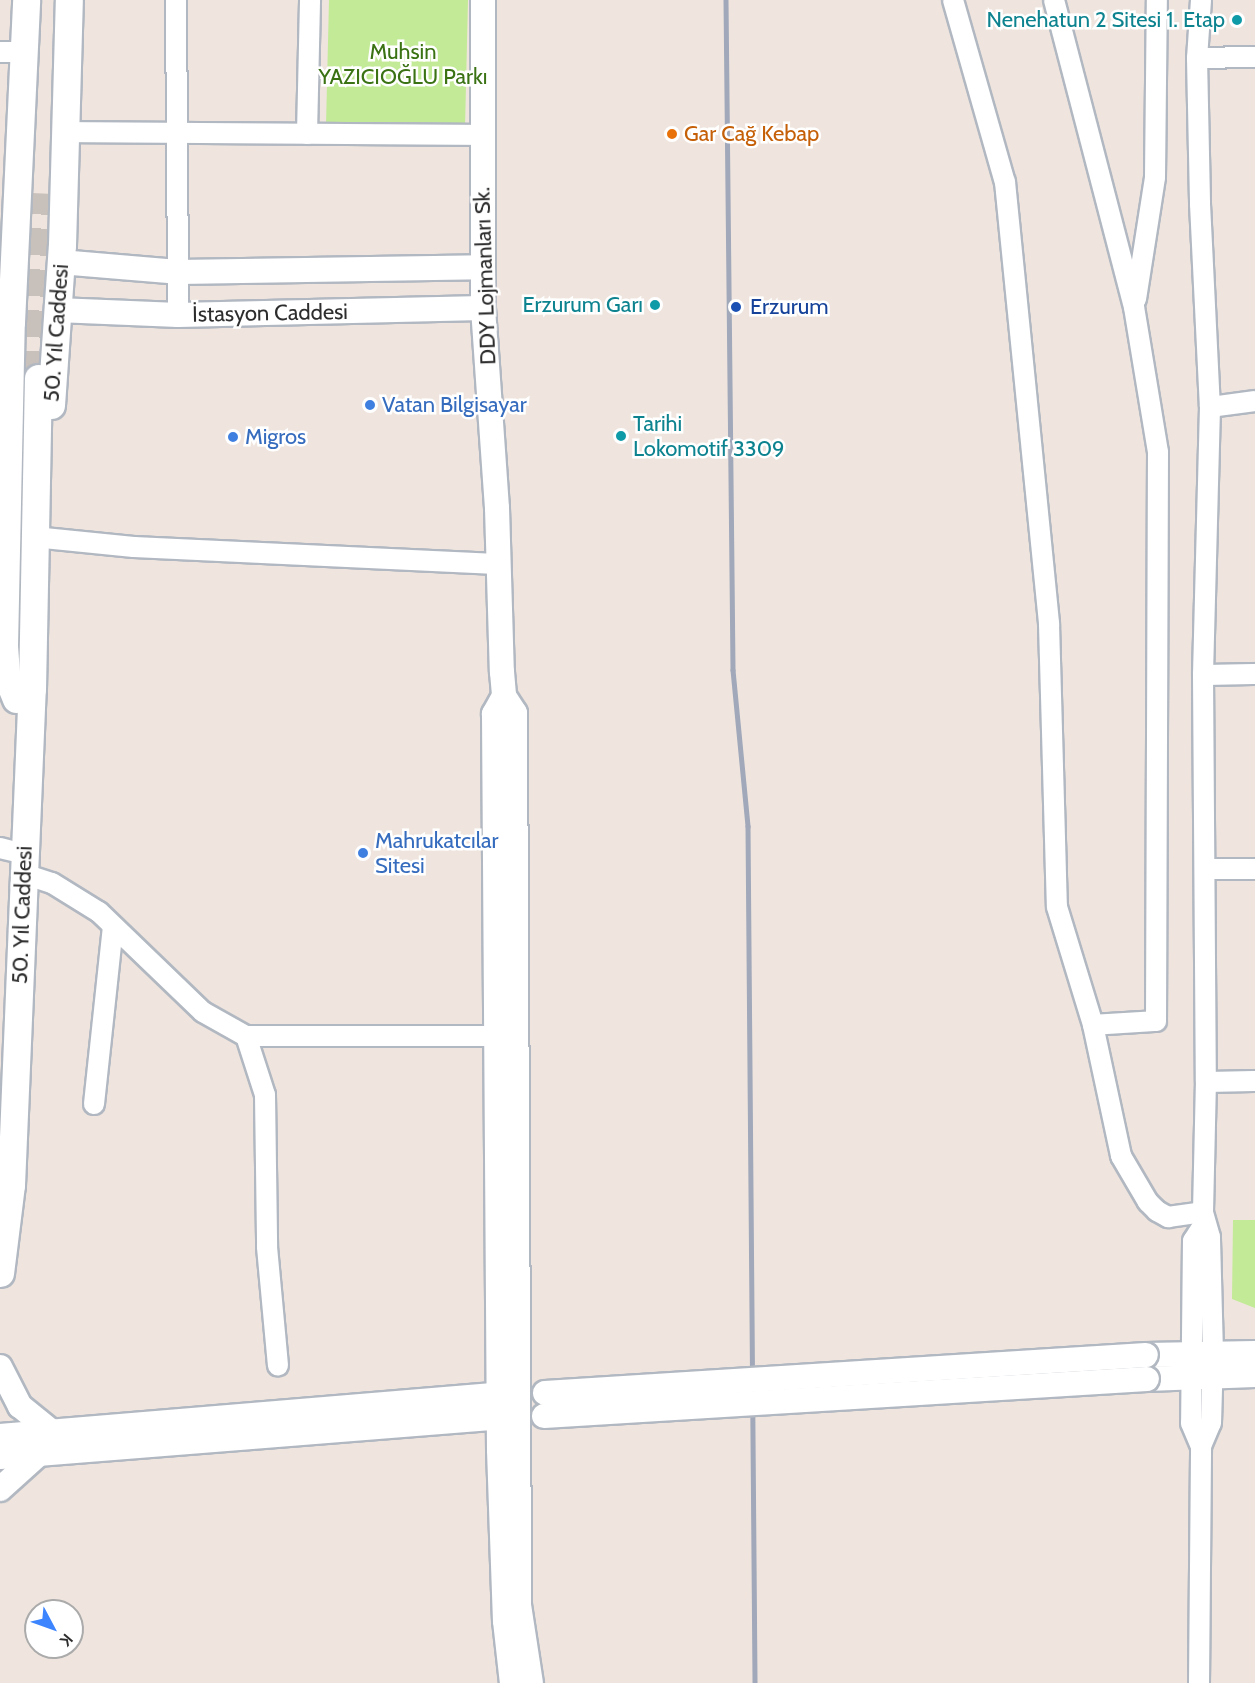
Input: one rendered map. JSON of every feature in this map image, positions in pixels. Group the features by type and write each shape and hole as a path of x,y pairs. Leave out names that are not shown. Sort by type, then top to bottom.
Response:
{"main road":[{"name":"50. Yıl Caddesi","path":"26,0 11,53 32,194"},
{"name":"50. Yıl Caddesi","path":"32,194 42,0"},
{"name":"50. Yıl Caddesi","path":"16,699 3,664 7,261 32,194 53,0"},
{"name":"50. Yıl Caddesi","path":"32,665 40,633 60,262 69,0"},
{"path":"0,219 32,194"},
{"path":"7,261 60,262"},
{"path":"6,306 57,310"},
{"name":"50. Yıl Caddesi","path":"0,1167 16,699 31,378 32,665 12,858 11,1185 0,1273"}],"street":[{"path":"176,0 178,315"},
{"path":"307,134 310,0"},
{"name":"DDY Lojmanları Sk.","path":"483,0 483,308 497,508 497,564 504,696"},
{"path":"953,0 1005,182 1049,624 1057,907 1093,1025 1121,1156 1148,1202 1168,1217 1203,1218"},
{"path":"1054,0 1134,307 1158,452 1156,1022 1093,1025"},
{"path":"1134,307 1155,177 1156,0"},
{"path":"1199,1683 1201,1446 1191,1423 1203,1365 1210,1237 1203,1218 1206,1082 1203,675 1210,407 1197,58 1201,0"},
{"path":"1197,58 1255,57"},
{"path":"65,132 482,135"},
{"name":"İstasyon Caddesi","path":"60,262 178,272 482,267"},
{"name":"İstasyon Caddesi","path":"57,310 178,315 483,308"},
{"path":"1210,407 1255,401"},
{"path":"44,538 134,547 497,564"},
{"path":"1203,675 1255,674"},
{"path":"512,1683 505,1621 521,1405 497,1036 494,714 504,696 515,713 521,1405 519,1605 531,1683"},
{"path":"12,858 72,895 113,926 203,1012 246,1036 497,1036"},
{"path":"1204,869 1255,869"},
{"path":"94,1104 113,926"},
{"path":"246,1036 265,1095 267,1247 278,1365"},
{"path":"1206,1082 1255,1081"},
{"path":"0,1436 521,1405 1147,1379 1255,1353"},
{"path":"0,1456 521,1405 1146,1355 1255,1375"},
{"path":"0,1367 20,1406 52,1432"},
{"path":"0,1489 40,1453"}],"green space":[{"name":"Muhsin YAZICIOĞLU Parkı","path":"329,0 468,0 465,128 326,125"},
{"path":"1233,1220 1255,1220 1255,1308 1232,1299"}],"tunnel":[{"path":"38,378 45,193"}],"railway":[{"path":"726,0 733,670 748,826 755,1683"}],"place":[{"name":"Nenehatun 2 Sitesi 1. Etap","path":"1237,20"},
{"name":"Gar Cağ Kebap","path":"672,134"},
{"name":"Erzurum Garı","path":"655,305"},
{"name":"Erzurum","path":"736,307"},
{"name":"Vatan Bilgisayar","path":"370,405"},
{"name":"Tarihi Lokomotif 3309","path":"621,436"},
{"name":"Migros","path":"233,437"},
{"name":"Mahrukatcılar Sitesi","path":"363,853"}]}
